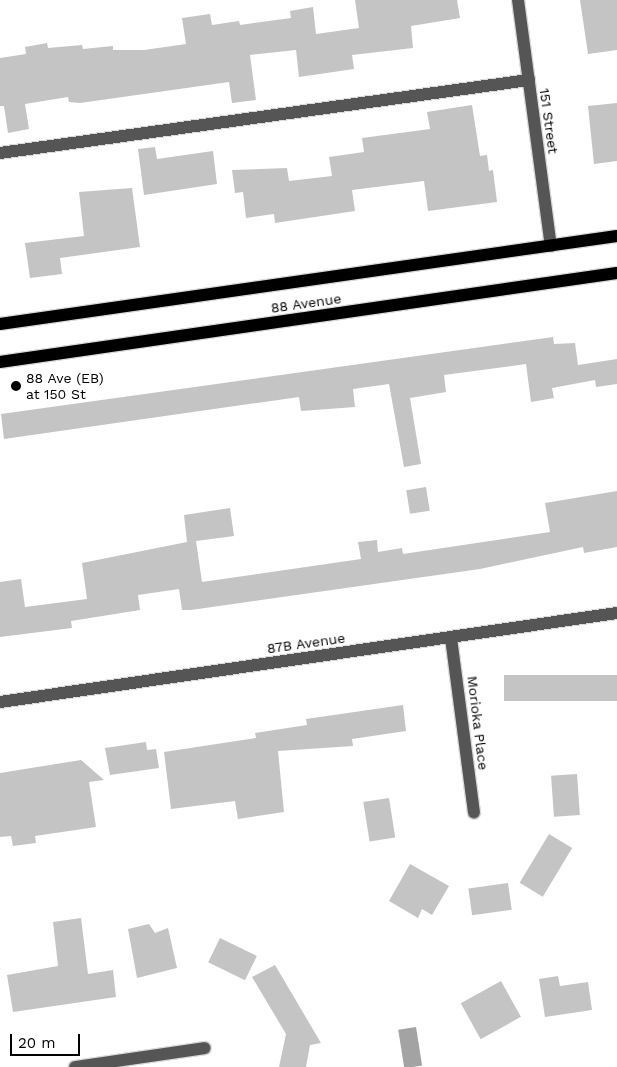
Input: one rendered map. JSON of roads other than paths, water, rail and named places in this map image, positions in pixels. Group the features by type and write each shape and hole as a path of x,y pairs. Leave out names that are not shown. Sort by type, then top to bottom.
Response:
{"main road":[{"name":"88 Avenue","path":"0,324 617,236"},
{"name":"88 Avenue","path":"0,362 617,273"}],"street":[{"name":"151 Street","path":"518,0 551,246"},
{"path":"0,153 529,80"},
{"name":"87B Avenue","path":"0,702 617,613"},
{"name":"Morioka Place","path":"451,638 474,812"},
{"path":"75,1067 205,1048"}],"place":[{"name":"88 Ave (EB) at 150 St","path":"16,386"}]}
